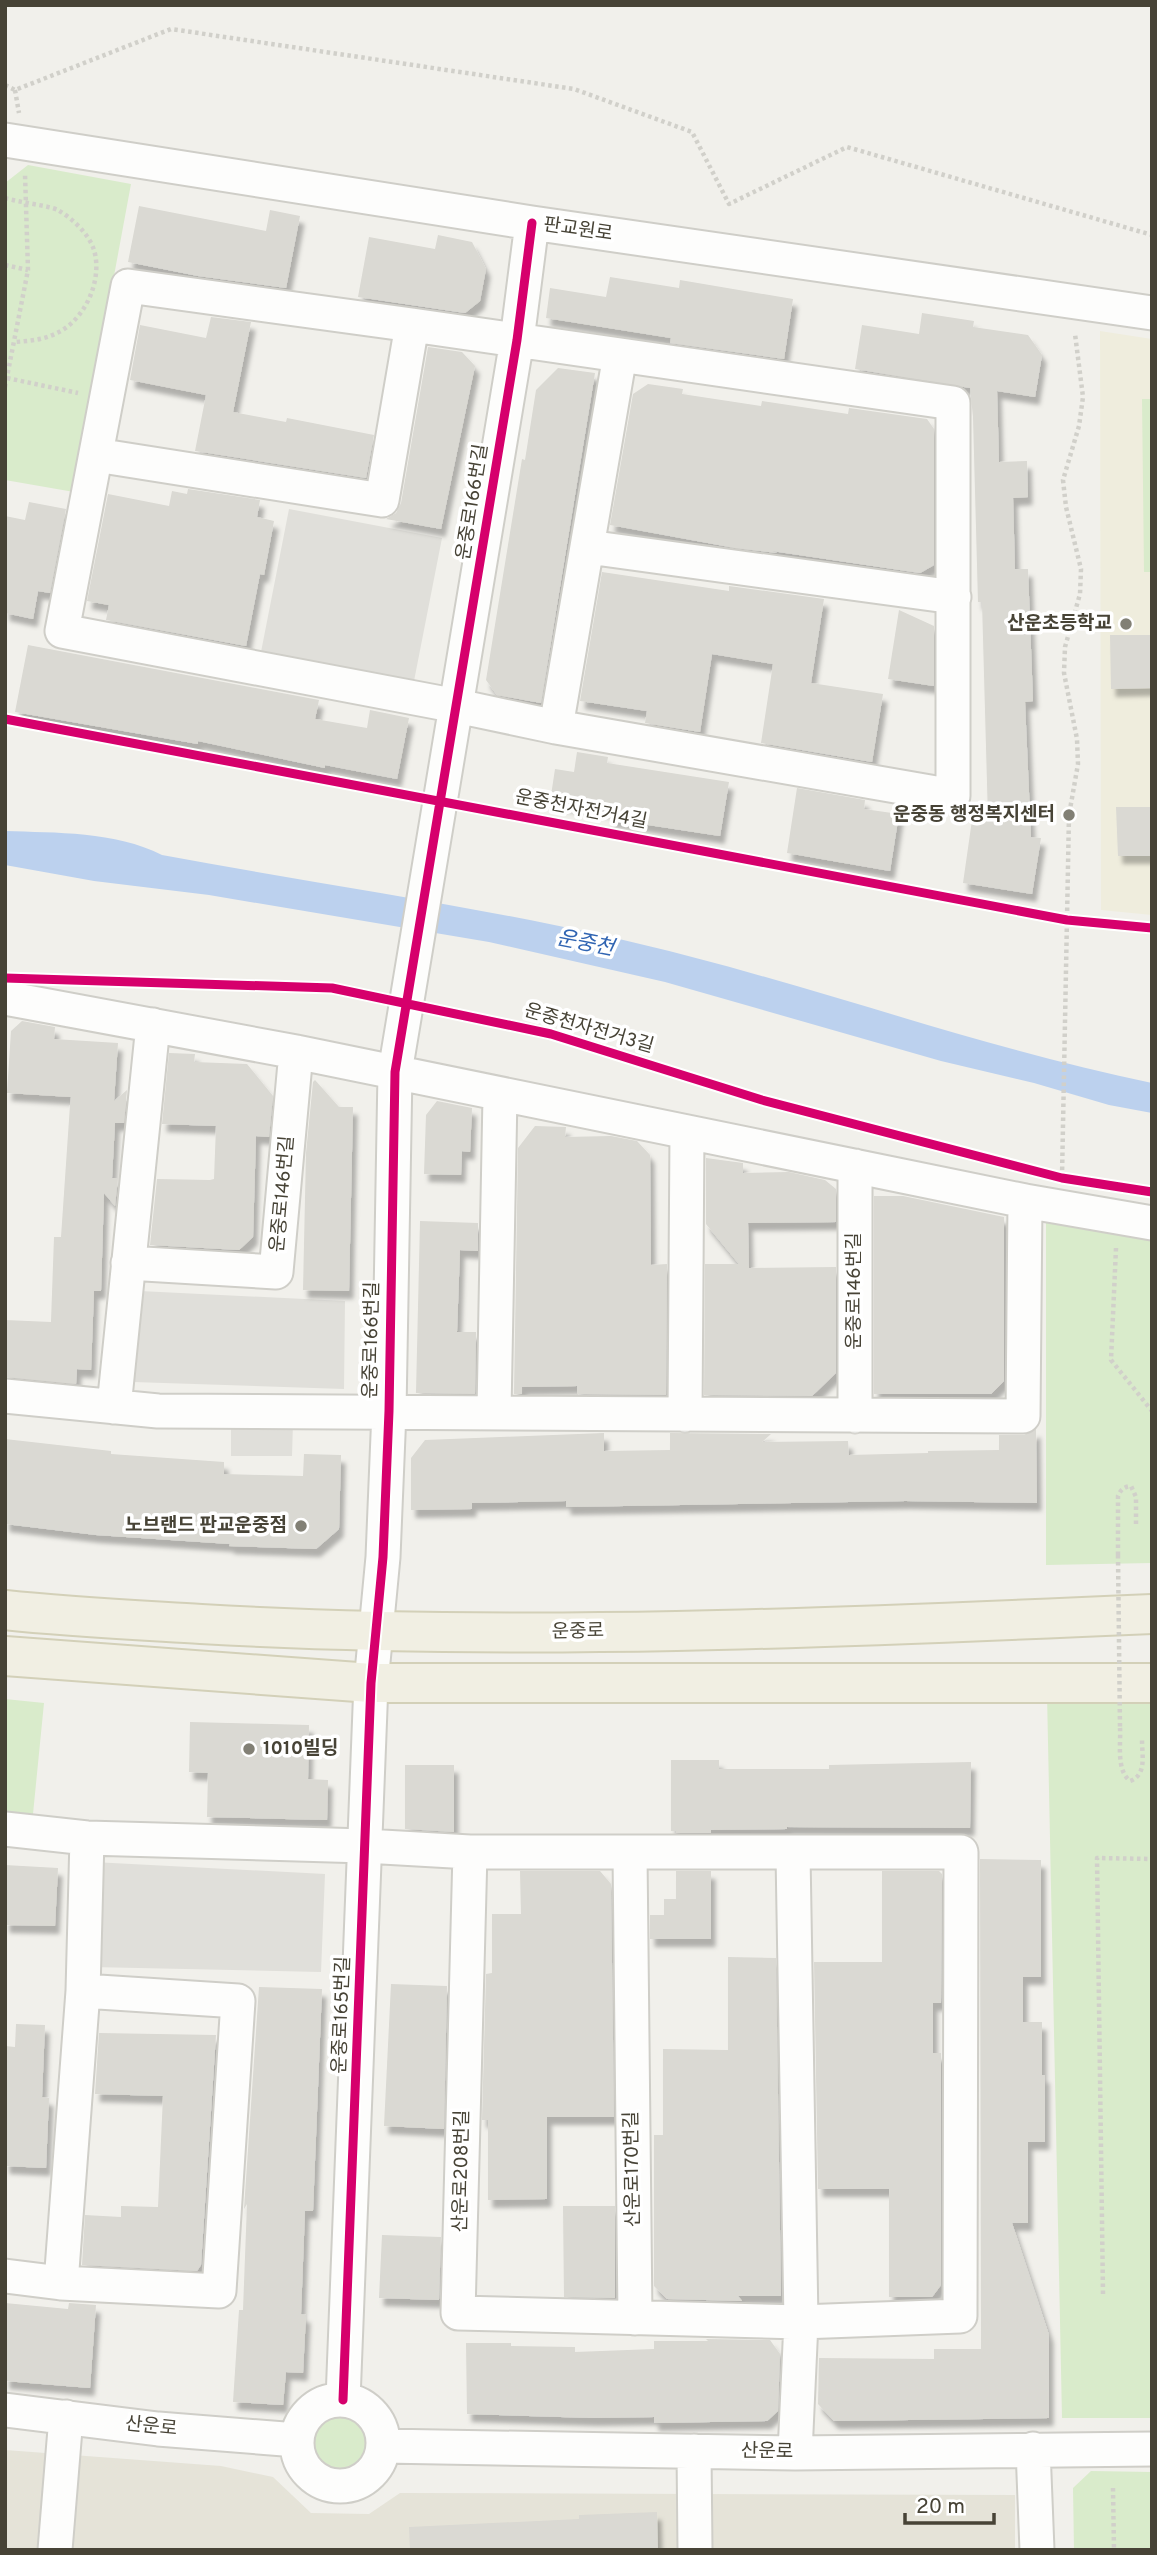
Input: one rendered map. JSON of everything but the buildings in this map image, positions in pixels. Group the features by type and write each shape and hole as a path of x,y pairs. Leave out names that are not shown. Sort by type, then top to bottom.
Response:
{"main road":[{"name":"운중로","path":"5,1610 75,1617 449,1634 808,1630 1152,1614"},
{"path":"5,1656 371,1683 1152,1684"}],"street":[{"name":"판교원로","path":"15,142 532,223 1152,313"},
{"name":"운중로166번길","path":"375,1632 383,1557 389,1411 397,1060 517,340 532,223"},
{"path":"128,286 412,324 953,403 953,796 556,727 62,631 128,286"},
{"path":"96,455 382,500 412,324"},
{"path":"556,727 620,355"},
{"path":"588,547 954,597"},
{"path":"5,998 296,1052 397,1060 500,1095 1024,1201 1152,1223"},
{"path":"114,1407 153,1026"},
{"name":"운중로146번길","path":"128,1263 276,1272 296,1052"},
{"path":"494,1411 500,1095"},
{"path":"685,1415 687,1132"},
{"name":"운중로146번길","path":"855,1166 855,1416"},
{"name":"운중로166번길","path":"5,1396 158,1411 1023,1416 1024,1201"},
{"name":"운중로165번길","path":"343,2400 375,1632"},
{"path":"5,1829 87,1838 365,1846 470,1852 961,1852 960,2316 801,2322 635,2318"},
{"path":"61,2283 83,1991 87,1838"},
{"name":"산운로208번길","path":"470,1852 458,2313 635,2318"},
{"name":"산운로170번길","path":"630,1854 635,2318"},
{"path":"793,1854 801,2322 795,2453"},
{"path":"5,2276 61,2283 219,2291 238,2001 83,1991"},
{"path":"343,2400 368,2410 377,2420 383,2446 373,2471 362,2480 337,2486 312,2476 298,2453 297,2440 307,2415 317,2406 343,2400"},
{"name":"산운로","path":"5,2410 158,2429 297,2440"},
{"path":"55,2550 66,2417"},
{"name":"산운로","path":"383,2446 795,2453 1152,2449"},
{"path":"1033,2449 1037,2550"},
{"path":"694,2451 695,2550"}],"path":[{"path":"5,85 15,90 171,29 574,89 692,132 729,204 846,147 1152,235"},
{"path":"5,387 28,270 28,205 15,142 15,90"},
{"path":"5,198 56,209 72,220 84,232 94,250 96,271 86,306 76,320 59,333 38,340 15,342"},
{"path":"5,265 28,270"},
{"path":"1062,1178 1069,815 1078,764 1077,739 1064,673 1065,647 1080,594 1081,569 1066,507 1063,480 1079,426 1083,397 1073,324"},
{"path":"6,378 80,393"},
{"path":"1053,917 1079,921"},
{"path":"1049,1174 1074,1180"},
{"path":"1116,1247 1111,1360 1152,1411"},
{"path":"1136,1526 1135,1492 1131,1486 1125,1487 1118,1496 1120,1728 1121,1769 1130,1781 1137,1779 1142,1773 1142,1740"},
{"path":"1103,2294 1097,1858 1152,1859"},
{"path":"1113,2488 1114,2550"}],"shaded area":[{"name":"산운초등학교","path":"1100,331 1152,339 1152,915 1101,910"},
{"path":"289,509 442,538 414,681 261,652"},
{"path":"140,1291 345,1301 344,1389 133,1382"},
{"path":"231,1423 293,1423 292,1456 231,1456"},
{"path":"93,1862 325,1874 321,1972 91,1967"},
{"path":"5,2450 221,2466 273,2477 311,2513 369,2514 400,2493 1015,2495 1015,2550 5,2550"}],"green space":[{"path":"28,165 131,184 74,492 5,480 5,183"},
{"path":"1142,399 1152,399 1152,572 1144,572"},
{"path":"1046,1220 1152,1240 1152,1563 1046,1565"},
{"path":"1047,1694 1152,1696 1152,2418 1062,2418"},
{"path":"5,1699 44,1703 33,1814 5,1811"},
{"path":"334,2415 346,2415 356,2419 364,2427 368,2443 364,2459 356,2467 346,2471 334,2471 324,2467 316,2459 312,2449 312,2437 316,2427 324,2419"},
{"path":"1091,2471 1152,2472 1152,2550 1074,2550 1073,2488"}],"water":[{"name":"운중천","path":"5,831 105,837 144,847 162,855 494,913 692,957 979,1040 1152,1083 1152,1113 1109,1105 1034,1083 941,1061 665,982 489,942 209,895 94,881 5,865"}],"cycle path":[{"path":"343,2400 371,1683 383,1557 389,1411 395,1072 517,340 532,223"},
{"name":"운중천자전거4길","path":"5,719 1067,920 1152,928"},
{"name":"운중천자전거3길","path":"5,978 332,988 551,1034 762,1100 1062,1178 1152,1192"}],"place":[{"name":"산운초등학교","path":"1126,624"},
{"name":"운중동 행정복지센터","path":"1069,815"},
{"name":"노브랜드 판교운중점","path":"301,1526"},
{"name":"1010빌딩","path":"249,1749"}]}
